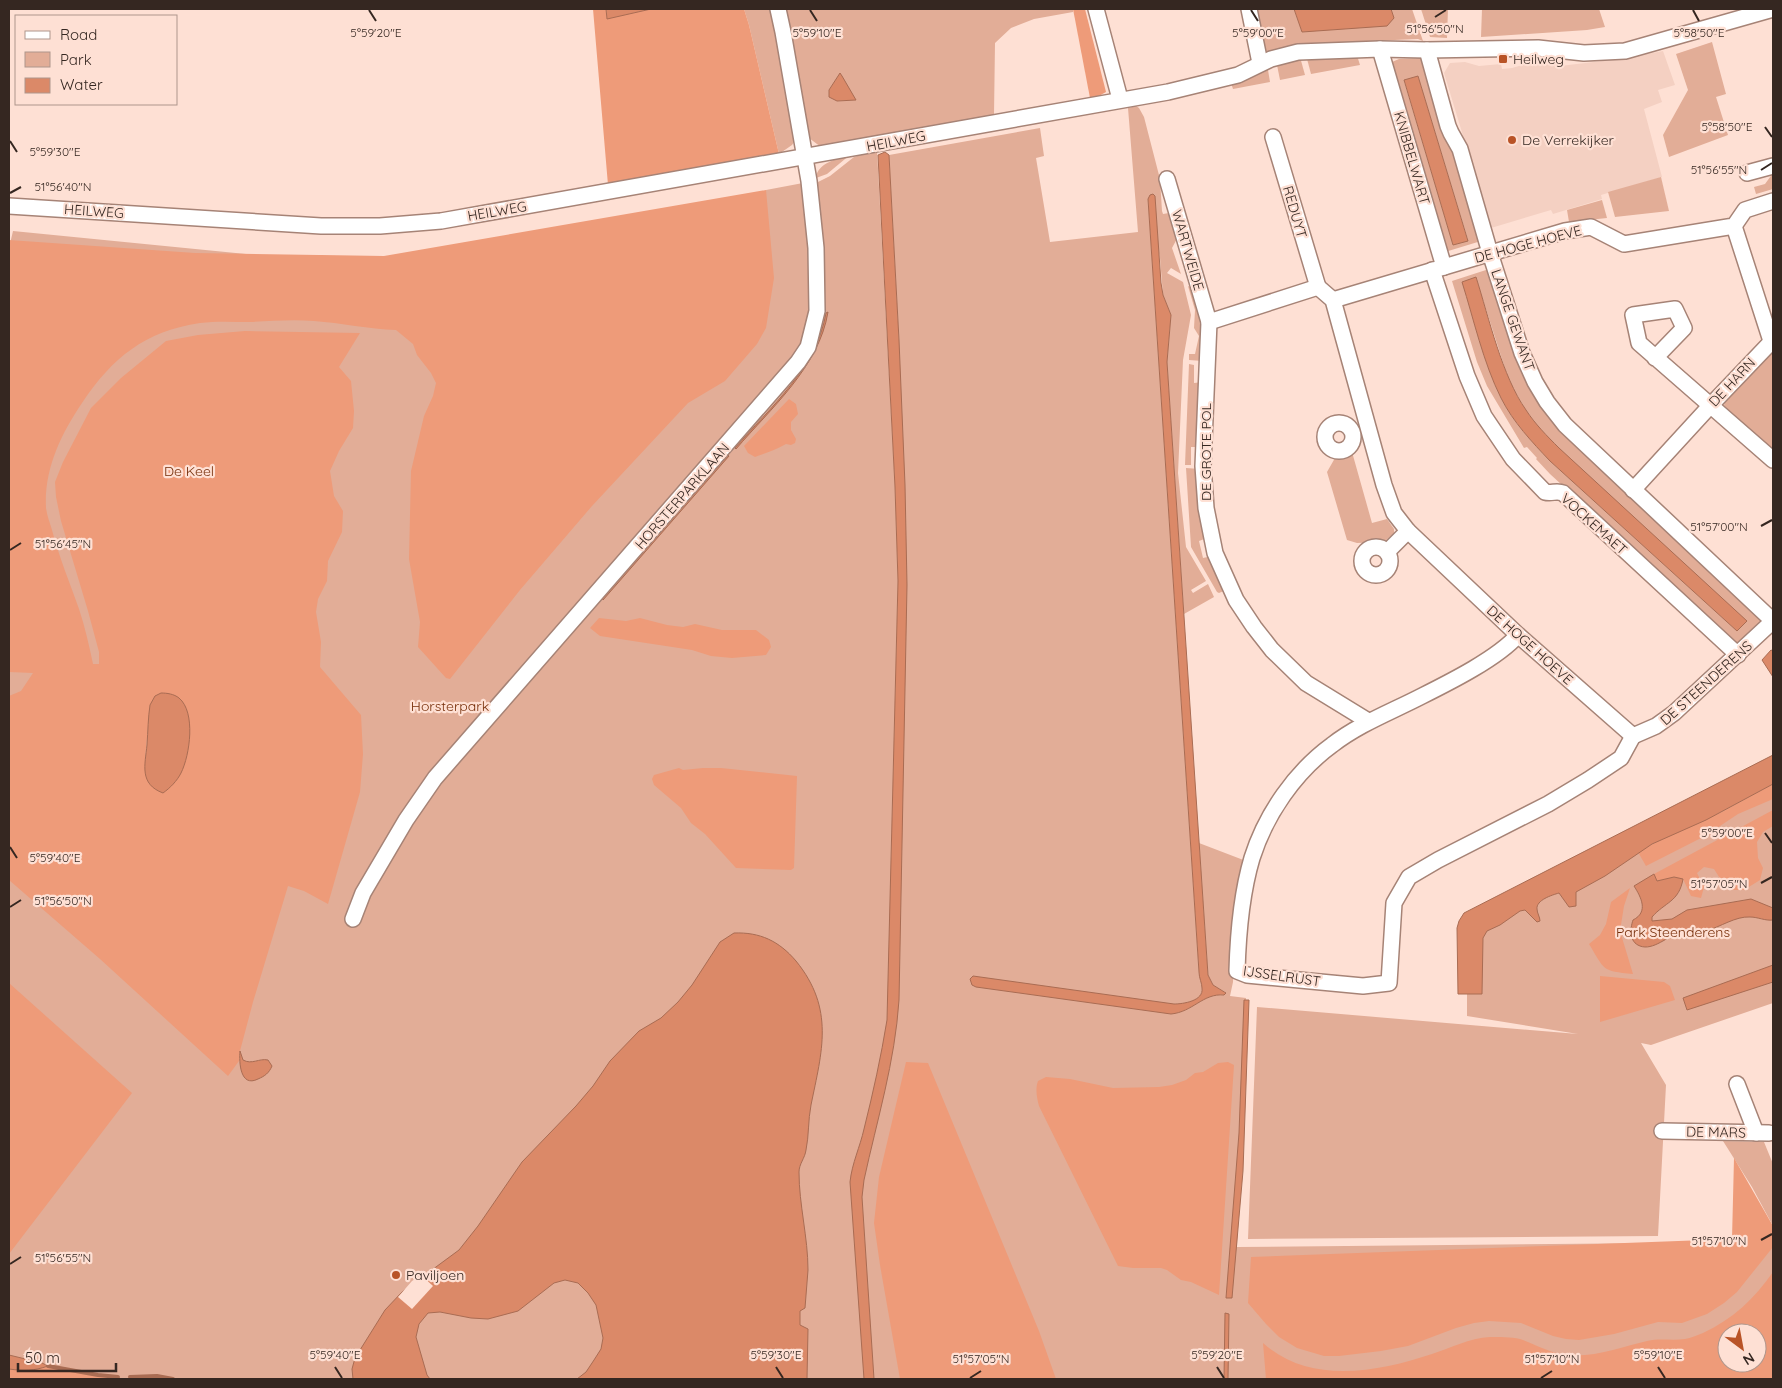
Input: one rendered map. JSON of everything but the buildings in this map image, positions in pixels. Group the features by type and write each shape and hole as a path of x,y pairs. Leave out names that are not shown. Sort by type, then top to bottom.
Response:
{"street":[{"name":"HORSTERPARKLAAN","path":"353,919 363,894 396,836 435,778 798,362 808,347 818,312 814,222 805,157 778,9"},
{"path":"1096,9 1120,100"},
{"path":"1249,9 1260,63"},
{"name":"HEILWEG","path":"9,206 321,226 380,226 440,221 1168,92 1238,75 1260,63 1298,52 1380,49 1538,48 1584,54 1626,52 1773,9"},
{"name":"KNIBBELWART","path":"1380,49 1438,269"},
{"name":"LANGE GEWANT","path":"1427,50 1451,133 1460,149 1490,253 1522,352 1543,395 1565,425 1773,621"},
{"name":"REDUYT","path":"1273,136 1318,287"},
{"path":"1747,173 1773,166"},
{"name":"WARTWEIDE","path":"1167,179 1208,322"},
{"path":"1734,226 1745,210 1773,201"},
{"name":"DE HOGE HOEVE","path":"1633,736 1518,635 1408,531 1394,513 1333,300 1565,231 1591,227 1624,244 1734,226"},
{"name":"DE HARN","path":"1633,490 1772,340 1734,226"},
{"name":"VOCKEMAET","path":"1438,269 1476,399 1495,433 1513,459 1545,492 1550,494 1555,491 1563,493 1738,655"},
{"path":"1208,322 1318,287 1333,300"},
{"name":"DE GROTE POL","path":"1208,322 1203,466 1206,508 1215,553 1236,600 1272,650 1306,684 1368,721"},
{"path":"1655,358 1773,460"},
{"path":"1352,432 1368,426"},
{"path":"1387,552 1408,531"},
{"name":"DE STEENDERENS","path":"1633,736 1656,726 1738,655 1773,621"},
{"name":"IJSSELRUST","path":"1518,635 1510,645 1474,668 1402,706 1368,721 1332,744 1302,770 1270,816 1252,858 1242,903 1237,971 1247,975 1363,986 1389,983 1394,903 1410,877 1438,860 1548,804 1588,780 1621,758 1633,736"},
{"path":"1737,1084 1768,1135"},
{"name":"DE MARS","path":"1662,1131 1768,1135"}],"shaded area":[{"path":"1663,51 1675,85 1658,90 1662,102 1644,109 1662,177 1601,195 1602,199 1553,214 1551,210 1491,228 1444,73 1450,63 1465,62 1479,66 1501,64 1502,69 1547,58 1560,66 1619,59"}],"green space":[{"path":"593,9 606,9 607,18 651,9 744,9 779,154 608,185"},
{"path":"744,9 775,9 796,139 792,145 779,154 749,25"},
{"path":"783,9 1073,9 1073,12 1034,19 1011,28 995,43 994,115 821,147 809,138 803,128","holes":["840,74 855,100 838,101 829,90"]},
{"path":"1073,9 1085,9 1106,92 1097,97 1090,98"},
{"path":"1255,9 1294,9 1302,32 1393,18 1391,9 1412,9 1423,41 1418,39 1360,42 1265,52"},
{"path":"1421,9 1448,9 1447,38 1430,37"},
{"path":"1482,9 1599,9 1605,27 1587,30 1481,37"},
{"path":"1712,42 1726,94 1716,97 1728,135 1669,157 1663,135 1688,90 1676,54"},
{"path":"1356,52 1360,65 1311,74 1306,55"},
{"path":"1300,57 1305,75 1280,80 1276,60"},
{"path":"1420,58 1425,63 1481,241 1445,252 1391,68 1392,62 1399,59","holes":["1418,76 1468,240 1453,245 1404,81"]},
{"path":"1267,64 1270,82 1233,89 1230,80"},
{"name":"Horsterpark","path":"1136,106 1144,117 1160,179 1163,214 1169,213 1174,218 1179,235 1172,248 1181,274 1171,268 1167,273 1183,282 1191,315 1183,360 1178,473 1186,547 1206,581 1191,590 1193,593 1208,584 1214,597 1184,614 1167,362 1171,315 1163,295 1160,258 1148,199 1199,972 1203,990 1201,994 1223,995 1225,992 1213,985 1208,975 1199,843 1246,861 1234,931 1233,982 1230,996 1246,998 1237,1247 1773,1242 1773,1379 9,1379 9,248 13,231 277,257 386,259 766,192 766,190 803,183 816,183 830,176 854,157 877,150 895,487 898,581 891,865 892,972 899,972 902,818 899,340 889,155 1040,128 1044,156 1036,158 1050,242 1138,232 1128,108"},
{"path":"851,154 827,174 816,178 820,168 824,165"},
{"path":"1773,173 1773,189 1756,194 1754,187 1765,184"},
{"path":"1661,177 1669,211 1615,217 1608,192"},
{"name":"De Keel","path":"766,190 774,278 766,328 757,344 725,381 688,403 592,506 520,590 450,679 446,678 418,647 420,622 409,559 411,471 424,416 433,396 436,383 417,355 413,344 396,330 298,320 212,322 180,327 146,340 132,349 105,373 82,403 67,427 55,452 48,479 46,508 58,550 81,616 93,664 99,664 99,652 61,521 55,482 63,462 91,408 121,378 166,341 198,335 245,331 360,333 339,367 351,381 354,411 353,428 330,471 334,496 343,511 342,532 328,561 327,581 318,599 316,612 321,642 320,667 361,715 363,754 360,792 328,904 304,891 288,886 253,1002 239,1061 228,1076 100,959 9,880 9,696 21,691 33,673 9,672 9,240 195,253 384,256","holes":["150,705 149,784 145,758"]},
{"path":"1602,200 1607,218 1569,222 1567,210"},
{"path":"1486,270 1489,272 1513,352 1528,384 1762,622 1736,645 1550,474 1527,447 1524,448 1487,386 1477,362 1452,281","holes":["1476,278 1509,381 1538,427 1737,631 1550,461 1517,423 1501,398 1489,370 1463,282"]},
{"path":"1188,286 1194,289 1202,313 1203,361 1189,360 1189,354 1195,354 1199,336 1194,328 1195,310"},
{"path":"1773,346 1773,454 1726,413 1724,406 1725,400"},
{"path":"1189,364 1194,365 1194,383 1203,382 1200,447 1191,447 1191,465 1185,465"},
{"path":"789,399 796,404 798,414 791,422 791,430 796,439 795,443 791,445 786,444 755,457 748,453 744,446"},
{"path":"1352,452 1372,523 1387,519 1394,529 1394,533 1384,542 1357,543 1347,540 1327,472 1335,458"},
{"path":"1186,468 1200,469 1207,538 1199,541 1203,558 1212,556 1226,590 1219,593 1191,547"},
{"path":"599,618 626,621 640,618 683,627 695,624 722,630 756,630 769,640 771,647 766,655 732,658 711,656 692,650 600,636 590,628"},
{"path":"679,768 683,770 721,768 797,776 794,868 791,870 736,868 705,834 691,823 681,808 654,785 652,779 654,775"},
{"name":"Park Steenderens","path":"1773,772 1773,1003 1651,1045 1641,1043 1666,1085 1658,1236 1248,1239 1257,1007 1578,1034 1467,1016 1467,934"},
{"path":"1773,784 1773,799 1738,814 1705,836 1646,866 1638,852 1722,812"},
{"path":"1773,810 1773,826 1763,832 1757,842 1758,858 1763,868 1760,880 1744,890 1730,890 1714,869 1704,867 1697,873 1704,887 1701,898 1691,896 1683,879 1674,877 1657,881 1654,874"},
{"path":"1630,888 1624,906 1620,931 1633,974 1615,972 1605,968 1589,944 1600,935 1606,924 1611,902"},
{"path":"1600,976 1664,982 1670,986 1675,1000 1600,1022"},
{"path":"9,983 132,1093 9,1254"},
{"path":"906,1062 928,1063 1039,1331 1056,1379 900,1379 874,1223 879,1177"},
{"path":"1228,1062 1234,1065 1219,1295 1191,1282 1181,1280 1161,1268 1118,1266 1039,1106 1036,1090 1038,1081 1046,1077 1070,1079 1113,1088 1159,1087 1186,1080 1195,1073 1203,1072 1218,1063"},
{"path":"1723,1141 1764,1142 1773,1164 1773,1226 1752,1187"},
{"path":"1734,1158 1773,1226 1773,1247 1737,1292 1724,1303 1707,1314 1682,1323 1658,1322 1614,1334 1579,1340 1553,1336 1521,1323 1489,1321 1456,1328 1408,1346 1339,1356 1324,1356 1297,1348 1279,1337 1248,1303 1251,1257 1732,1239"},
{"path":"1773,1272 1773,1379 1266,1379 1263,1343 1281,1356 1301,1365 1322,1370 1345,1371 1389,1366 1432,1354 1467,1341 1490,1337 1520,1339 1554,1352 1577,1356 1652,1340 1685,1339 1703,1333 1717,1325 1717,1373 1767,1373 1767,1323 1721,1323 1733,1315 1750,1299"},
{"path":"48,1366 120,1378 9,1379 9,1369 28,1370"}],"water":[{"path":"606,9 651,9 607,19"},
{"path":"1294,9 1391,9 1394,18 1387,26 1302,32"},
{"path":"840,73 856,100 837,101 829,97 829,90"},
{"path":"1418,76 1468,241 1453,245 1404,80"},
{"path":"885,152 889,155 899,340 907,585 899,1000 890,1068 864,1180 862,1197 874,1379 864,1379 850,1182 852,1168 874,1088 887,1020 898,581 878,155"},
{"path":"1153,194 1155,196 1161,283 1163,295 1171,315 1167,362 1208,975 1213,985 1226,993 1210,997 1186,1010 1171,1014 976,987 972,985 970,979 973,976 1174,1004 1192,1001 1200,996 1202,992 1199,974 1148,199"},
{"path":"1476,277 1491,328 1510,381 1517,396 1541,430 1747,621 1737,631 1550,461 1517,423 1501,398 1489,370 1462,282"},
{"path":"828,312 823,332 815,351 804,369 792,386 736,449 777,402 802,369 813,351 821,333 826,313"},
{"path":"729,456 603,600 602,598"},
{"path":"1771,650 1773,651 1773,677 1762,660"},
{"path":"161,693 179,698 184,705 188,713 190,734 187,756 181,773 163,793 150,785 145,773 150,705 155,696"},
{"path":"1773,755 1773,784 1706,820 1652,844 1605,876 1576,892 1576,906 1569,907 1559,893 1545,898 1539,903 1537,909 1540,921 1537,922 1525,910 1520,911 1500,925 1487,931 1483,938 1482,994 1458,994 1457,928 1464,913"},
{"path":"1654,874 1657,881 1674,877 1683,879 1678,893 1652,917 1652,921 1672,919 1687,910 1751,899 1773,908 1773,920 1750,917 1739,918 1706,931 1680,932 1655,945 1640,946 1634,942 1631,935 1633,920 1638,917 1642,909 1641,899 1634,886"},
{"path":"734,933 761,936 776,943 790,954 808,979 821,1013 822,1031 819,1066 810,1111 806,1150 799,1172 800,1197 808,1258 805,1308 800,1311 800,1325 808,1329 807,1379 577,1379 586,1372 601,1349 603,1338 596,1305 578,1283 565,1280 554,1283 518,1311 488,1319 440,1312 428,1313 419,1324 416,1337 427,1375 430,1379 353,1379 352,1369 355,1358 385,1310 402,1292 459,1250 522,1162 576,1106 593,1086 610,1061 639,1031 661,1018 678,1002 692,985 720,942"},
{"path":"1773,965 1773,982 1687,1010 1683,998"},
{"path":"1244,1000 1249,1000 1243,1171 1232,1298 1226,1298 1239,1133"},
{"path":"240,1051 243,1060 246,1061 268,1060 272,1066 270,1071 258,1079 247,1080 242,1072"},
{"path":"1225,1313 1229,1314 1228,1379 1224,1379"},
{"path":"9,1355 48,1366 28,1370 9,1369"}],"pier":[{"path":"421,1275 433,1286 412,1309 398,1297 412,1281"}],"waterway":[{"path":"48,1366 118,1377"},
{"path":"130,1377 157,1376 173,1379"}],"place":[{"name":"Heilweg","path":"1503,59"},
{"name":"De Verrekijker","path":"1512,140"},
{"name":"Paviljoen","path":"396,1275"}]}
